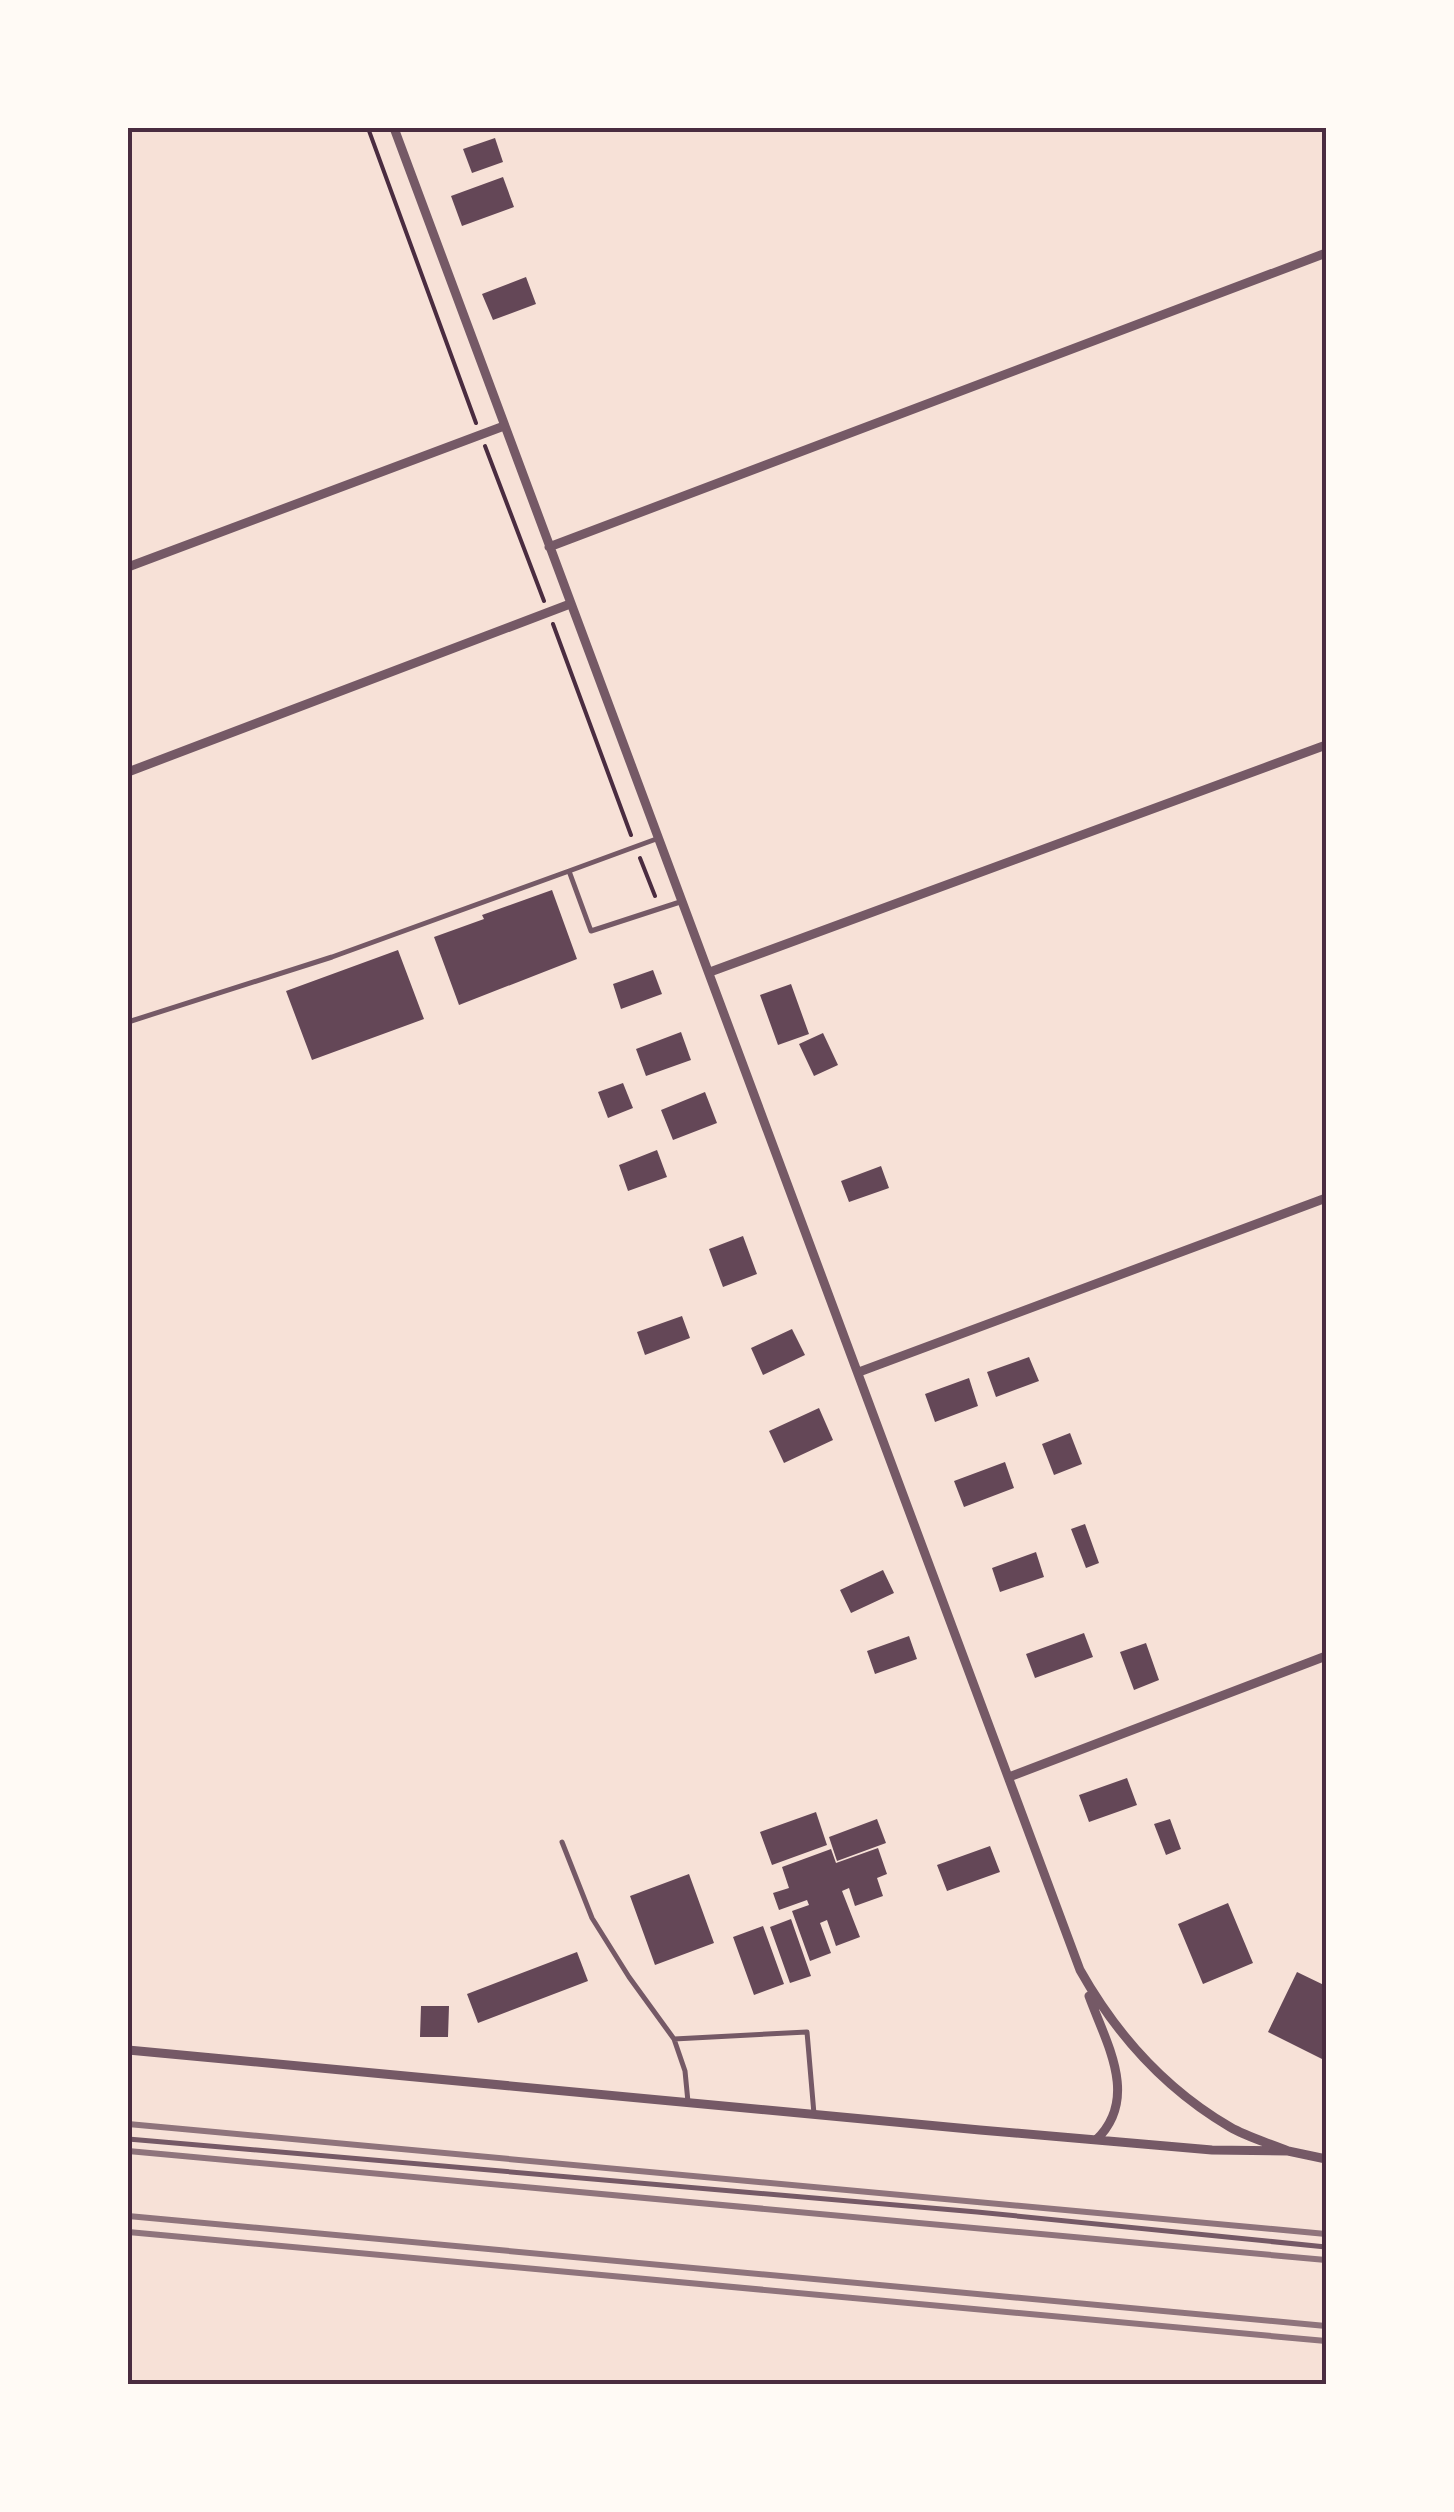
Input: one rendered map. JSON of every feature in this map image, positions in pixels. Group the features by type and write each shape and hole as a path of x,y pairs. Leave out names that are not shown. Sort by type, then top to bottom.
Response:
{"street":[{"path":"394,128 1119,2078 1117,2108 1096,2140"},
{"path":"550,546 1326,254"},
{"path":"128,567 504,426"},
{"path":"128,772 570,604"},
{"path":"710,972 1326,745"},
{"path":"858,1372 1326,1198"},
{"path":"1009,1777 1326,1656"},
{"path":"1080,1970 1117,2028 1163,2079 1232,2129 1288,2151 1326,2159"},
{"path":"128,2050 1096,2140 1212,2150 1288,2151"}],"lane":[{"path":"128,1022 332,958 659,838"},
{"path":"568,871 592,931 683,901"},
{"path":"562,1842 592,1918 674,2039 685,2071 688,2102"},
{"path":"674,2039 806,2032 814,2114"},
{"path":"128,2138 976,2212 1326,2247"}],"path":[{"path":"368,128 660,908"}],"building":[{"path":"495,138 503,162 472,173 463,149"},
{"path":"503,177 514,207 462,226 451,196"},
{"path":"526,277 536,304 493,320 482,294"},
{"path":"552,890 577,959 459,1005 434,937"},
{"path":"398,950 424,1019 312,1060 286,991"},
{"path":"653,970 662,994 621,1009 613,984"},
{"path":"791,984 809,1034 778,1045 760,995"},
{"path":"681,1032 691,1060 646,1076 636,1049"},
{"path":"823,1033 838,1065 814,1076 799,1044"},
{"path":"623,1083 633,1108 608,1118 598,1092"},
{"path":"705,1092 717,1123 673,1140 661,1110"},
{"path":"657,1150 667,1177 628,1191 619,1165"},
{"path":"881,1166 889,1188 849,1202 841,1181"},
{"path":"743,1236 757,1274 723,1287 709,1249"},
{"path":"682,1316 690,1338 645,1355 637,1332"},
{"path":"792,1329 805,1355 763,1375 751,1348"},
{"path":"1029,1357 1039,1381 996,1397 987,1372"},
{"path":"969,1378 978,1406 935,1422 925,1394"},
{"path":"819,1408 833,1440 784,1463 769,1431"},
{"path":"1070,1433 1082,1464 1054,1475 1042,1444"},
{"path":"1005,1462 1014,1488 964,1507 954,1481"},
{"path":"1085,1524 1099,1563 1086,1568 1071,1529"},
{"path":"1036,1552 1044,1577 1000,1592 992,1568"},
{"path":"883,1570 894,1593 851,1613 840,1590"},
{"path":"1084,1633 1093,1657 1035,1678 1026,1654"},
{"path":"909,1636 917,1659 875,1674 867,1651"},
{"path":"1146,1643 1159,1680 1134,1690 1120,1652"},
{"path":"1127,1778 1137,1805 1089,1822 1079,1795"},
{"path":"816,1812 827,1845 772,1865 760,1832"},
{"path":"877,1819 886,1843 837,1861 829,1837"},
{"path":"1170,1819 1181,1849 1166,1855 1154,1824"},
{"path":"990,1846 1000,1872 947,1891 937,1865"},
{"path":"878,1848 887,1874 877,1878 883,1896 855,1906 849,1888 842,1891 860,1937 836,1946 827,1920 820,1923 831,1953 810,1961 792,1911 809,1905 807,1900 779,1910 773,1893 789,1888 782,1867 831,1849 836,1863"},
{"path":"689,1874 714,1943 655,1965 630,1896"},
{"path":"1228,1903 1253,1963 1203,1984 1178,1924"},
{"path":"791,1919 811,1976 790,1983 770,1927"},
{"path":"763,1926 784,1984 754,1995 733,1937"},
{"path":"577,1952 588,1981 478,2023 467,1994"},
{"path":"1297,1972 1326,1986 1326,2061 1268,2032"},
{"path":"421,2006 449,2006 448,2037 420,2037"}],"railway":[{"path":"128,2124 1326,2234"},
{"path":"128,2151 1326,2260"},
{"path":"128,2216 1326,2326"},
{"path":"128,2232 1326,2341"}]}
